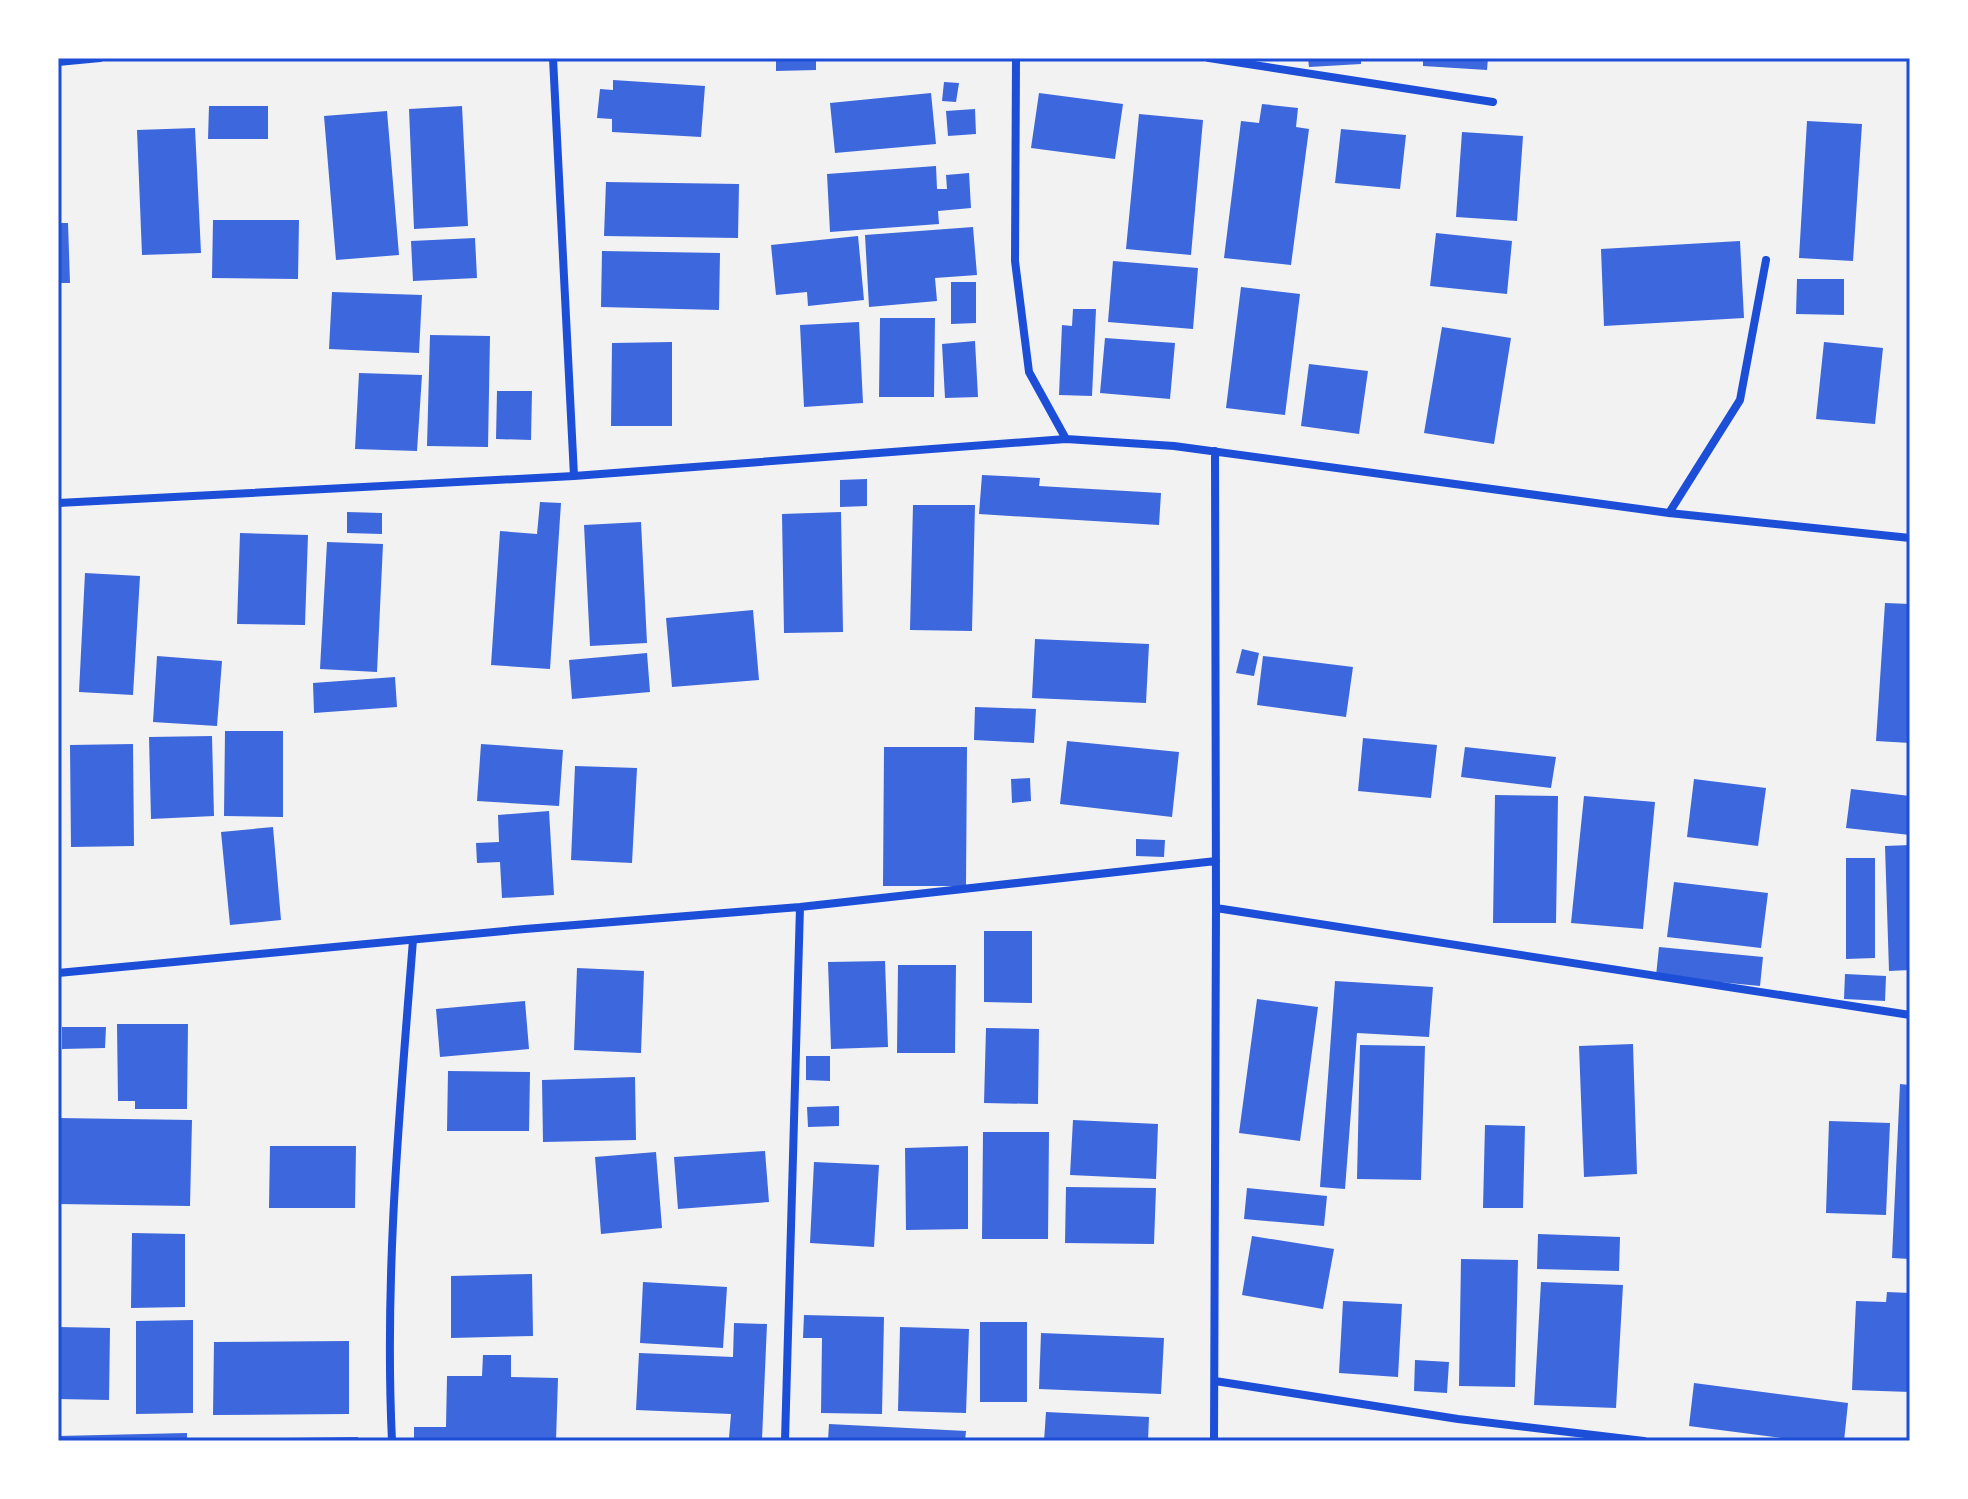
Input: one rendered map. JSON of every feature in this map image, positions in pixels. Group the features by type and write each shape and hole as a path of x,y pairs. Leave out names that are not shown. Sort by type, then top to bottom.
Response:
{"street":[{"path":"58,62 100,58"},
{"path":"553,58 574,476"},
{"path":"1016,58 1015,261 1029,372 1066,439"},
{"path":"1209,58 1493,102"},
{"path":"1669,513 1740,400 1766,260"},
{"path":"58,503 574,476 1066,439 1174,446 1669,513 1910,538"},
{"path":"1214,1441 1215,451"},
{"path":"58,973 800,907 1216,861"},
{"path":"785,1441 800,907"},
{"path":"1216,908 1910,1015"},
{"path":"392,1441 389,1372 395,1169 413,940"},
{"path":"1215,1381 1458,1419 1644,1441"}],"building":[{"path":"776,58 816,58 816,70 776,71"},
{"path":"1308,58 1361,58 1361,64 1309,67"},
{"path":"1423,58 1488,58 1487,70 1423,66"},
{"path":"613,80 705,86 701,137 612,132 612,119 597,118 600,89 613,90"},
{"path":"944,82 959,83 956,102 942,101"},
{"path":"931,93 936,144 835,153 830,103"},
{"path":"1039,93 1123,104 1115,159 1031,148"},
{"path":"1262,104 1298,108 1296,127 1309,129 1291,265 1224,258 1241,121 1259,123"},
{"path":"209,106 268,106 268,139 208,139"},
{"path":"462,106 468,226 414,229 409,109"},
{"path":"975,109 976,134 948,136 946,111"},
{"path":"387,111 399,255 336,260 324,116"},
{"path":"1139,114 1203,120 1191,255 1126,249"},
{"path":"1807,121 1862,124 1853,261 1799,258"},
{"path":"195,128 201,253 142,255 137,130"},
{"path":"1341,129 1406,135 1400,189 1335,183"},
{"path":"1462,132 1523,136 1517,221 1456,217"},
{"path":"936,166 937,189 947,189 946,175 969,173 971,208 938,211 939,224 830,232 827,174"},
{"path":"606,182 739,184 738,238 604,236"},
{"path":"213,220 299,220 298,279 212,278"},
{"path":"58,223 68,223 70,283 58,283"},
{"path":"973,227 977,275 935,278 937,301 869,307 865,235"},
{"path":"1436,233 1512,241 1507,294 1430,286"},
{"path":"858,236 864,300 808,306 807,292 776,295 771,245"},
{"path":"475,238 477,278 413,281 411,241"},
{"path":"1740,241 1744,318 1604,326 1601,249"},
{"path":"602,251 720,253 719,310 601,307"},
{"path":"1113,261 1198,268 1193,329 1108,322"},
{"path":"1797,279 1844,279 1844,315 1796,314"},
{"path":"951,282 976,282 976,323 951,324"},
{"path":"1241,287 1300,294 1285,415 1226,408"},
{"path":"332,292 422,295 419,353 329,349"},
{"path":"1073,309 1096,309 1092,396 1059,395 1062,325 1072,326"},
{"path":"880,318 935,318 934,397 879,397"},
{"path":"859,322 863,403 804,407 800,325"},
{"path":"1442,327 1511,338 1494,444 1424,433"},
{"path":"430,335 490,336 488,447 427,446"},
{"path":"1105,338 1175,343 1170,399 1100,393"},
{"path":"975,341 978,397 945,398 942,344"},
{"path":"672,342 672,426 611,426 612,343"},
{"path":"1824,342 1883,348 1875,424 1816,419"},
{"path":"1309,364 1368,371 1359,434 1301,426"},
{"path":"359,373 422,375 417,451 355,449"},
{"path":"497,391 532,391 531,440 496,439"},
{"path":"982,475 1040,478 1039,486 1161,493 1159,525 979,514"},
{"path":"867,479 867,506 840,507 840,480"},
{"path":"540,502 561,503 550,669 491,665 500,531 537,534"},
{"path":"913,505 975,505 972,631 910,630"},
{"path":"347,512 382,513 382,534 347,533"},
{"path":"841,512 843,632 784,633 782,514"},
{"path":"641,522 647,643 590,646 584,525"},
{"path":"240,533 308,535 305,625 237,624"},
{"path":"327,542 383,544 377,672 320,669"},
{"path":"85,573 140,576 133,695 79,692"},
{"path":"1885,603 1910,604 1910,743 1876,741"},
{"path":"753,610 759,680 672,687 666,618"},
{"path":"1035,639 1149,644 1146,703 1032,698"},
{"path":"1242,649 1259,653 1254,676 1236,673"},
{"path":"647,653 650,692 572,699 569,660"},
{"path":"157,656 222,661 217,726 153,722"},
{"path":"1263,656 1353,667 1346,717 1257,705"},
{"path":"395,677 397,707 314,713 313,683"},
{"path":"975,707 1036,709 1034,743 974,740"},
{"path":"225,731 283,731 283,817 224,816"},
{"path":"212,736 214,816 151,819 149,737"},
{"path":"1363,738 1437,745 1431,798 1358,791"},
{"path":"1067,741 1179,752 1172,817 1060,804"},
{"path":"133,744 134,846 71,847 70,745"},
{"path":"481,744 563,750 559,806 477,801"},
{"path":"884,747 967,747 966,886 883,886"},
{"path":"1465,747 1556,757 1551,788 1461,777"},
{"path":"575,766 637,768 632,863 571,860"},
{"path":"1030,778 1031,801 1012,803 1011,779"},
{"path":"1694,779 1766,788 1758,846 1687,837"},
{"path":"1851,789 1910,796 1910,835 1846,828"},
{"path":"1495,795 1558,796 1556,923 1493,923"},
{"path":"1584,796 1655,802 1643,929 1571,923"},
{"path":"549,811 554,895 502,898 500,862 477,863 476,843 499,842 498,815"},
{"path":"273,827 281,920 230,925 221,832"},
{"path":"1136,839 1165,840 1164,857 1136,856"},
{"path":"1910,845 1910,970 1889,971 1885,846"},
{"path":"1846,858 1875,858 1875,958 1846,959"},
{"path":"1674,882 1768,893 1761,948 1667,937"},
{"path":"984,931 1032,931 1032,1003 984,1002"},
{"path":"1659,947 1763,957 1760,986 1656,976"},
{"path":"885,961 888,1047 831,1049 828,962"},
{"path":"898,965 956,965 955,1053 897,1053"},
{"path":"577,968 644,971 641,1053 574,1050"},
{"path":"1845,974 1886,976 1885,1001 1844,999"},
{"path":"1335,981 1433,987 1429,1037 1357,1033 1345,1189 1320,1187"},
{"path":"1257,999 1318,1007 1300,1141 1239,1133"},
{"path":"525,1001 529,1049 440,1057 436,1009"},
{"path":"117,1024 188,1024 187,1109 135,1109 135,1101 118,1101"},
{"path":"62,1027 106,1027 105,1048 62,1049"},
{"path":"986,1028 1039,1029 1038,1104 984,1103"},
{"path":"1633,1044 1637,1174 1584,1177 1579,1046"},
{"path":"1360,1045 1425,1046 1421,1180 1357,1179"},
{"path":"806,1056 830,1056 830,1081 806,1080"},
{"path":"448,1071 530,1072 529,1131 447,1131"},
{"path":"635,1077 636,1140 543,1142 542,1080"},
{"path":"1900,1084 1910,1085 1910,1259 1892,1258"},
{"path":"839,1106 839,1126 808,1127 807,1107"},
{"path":"58,1118 192,1120 190,1206 58,1204"},
{"path":"1073,1120 1158,1124 1156,1179 1070,1175"},
{"path":"1829,1121 1890,1123 1886,1215 1826,1213"},
{"path":"1485,1125 1525,1126 1523,1208 1483,1208"},
{"path":"983,1132 1049,1132 1048,1239 982,1239"},
{"path":"270,1146 356,1146 355,1208 269,1208"},
{"path":"968,1146 968,1229 906,1230 905,1148"},
{"path":"765,1151 769,1202 678,1209 674,1157"},
{"path":"656,1152 662,1228 601,1234 595,1157"},
{"path":"814,1162 879,1165 874,1247 810,1243"},
{"path":"1066,1187 1156,1188 1154,1244 1065,1243"},
{"path":"1247,1188 1327,1196 1324,1226 1244,1219"},
{"path":"132,1233 185,1234 185,1307 131,1308"},
{"path":"1538,1234 1620,1237 1619,1271 1537,1269"},
{"path":"1252,1236 1334,1249 1323,1309 1242,1295"},
{"path":"1461,1259 1518,1260 1515,1387 1459,1386"},
{"path":"532,1274 533,1336 451,1338 451,1276"},
{"path":"643,1282 727,1287 723,1348 640,1343"},
{"path":"1541,1282 1623,1285 1616,1408 1534,1405"},
{"path":"1887,1292 1910,1293 1910,1392 1852,1390 1856,1301 1886,1302"},
{"path":"1343,1301 1402,1304 1398,1377 1339,1373"},
{"path":"804,1315 884,1317 882,1414 821,1413 822,1338 803,1338"},
{"path":"193,1320 193,1413 136,1414 136,1321"},
{"path":"980,1322 1027,1322 1027,1402 980,1402"},
{"path":"734,1323 767,1324 762,1439 729,1438 731,1414 636,1410 639,1353 733,1357"},
{"path":"58,1327 110,1328 109,1400 58,1399"},
{"path":"900,1327 969,1329 966,1413 898,1411"},
{"path":"1041,1333 1164,1338 1161,1394 1039,1389"},
{"path":"349,1341 349,1414 213,1415 214,1342"},
{"path":"483,1355 511,1355 511,1377 558,1378 556,1441 414,1441 414,1427 446,1427 447,1376 482,1376"},
{"path":"1415,1360 1449,1362 1447,1393 1414,1391"},
{"path":"1694,1383 1848,1403 1844,1441 1804,1441 1689,1426"},
{"path":"1046,1412 1149,1417 1148,1441 1044,1441"},
{"path":"829,1424 966,1431 965,1441 828,1441"},
{"path":"187,1433 187,1441 58,1441 58,1436"},
{"path":"358,1437 358,1441 284,1441 284,1438"}]}
